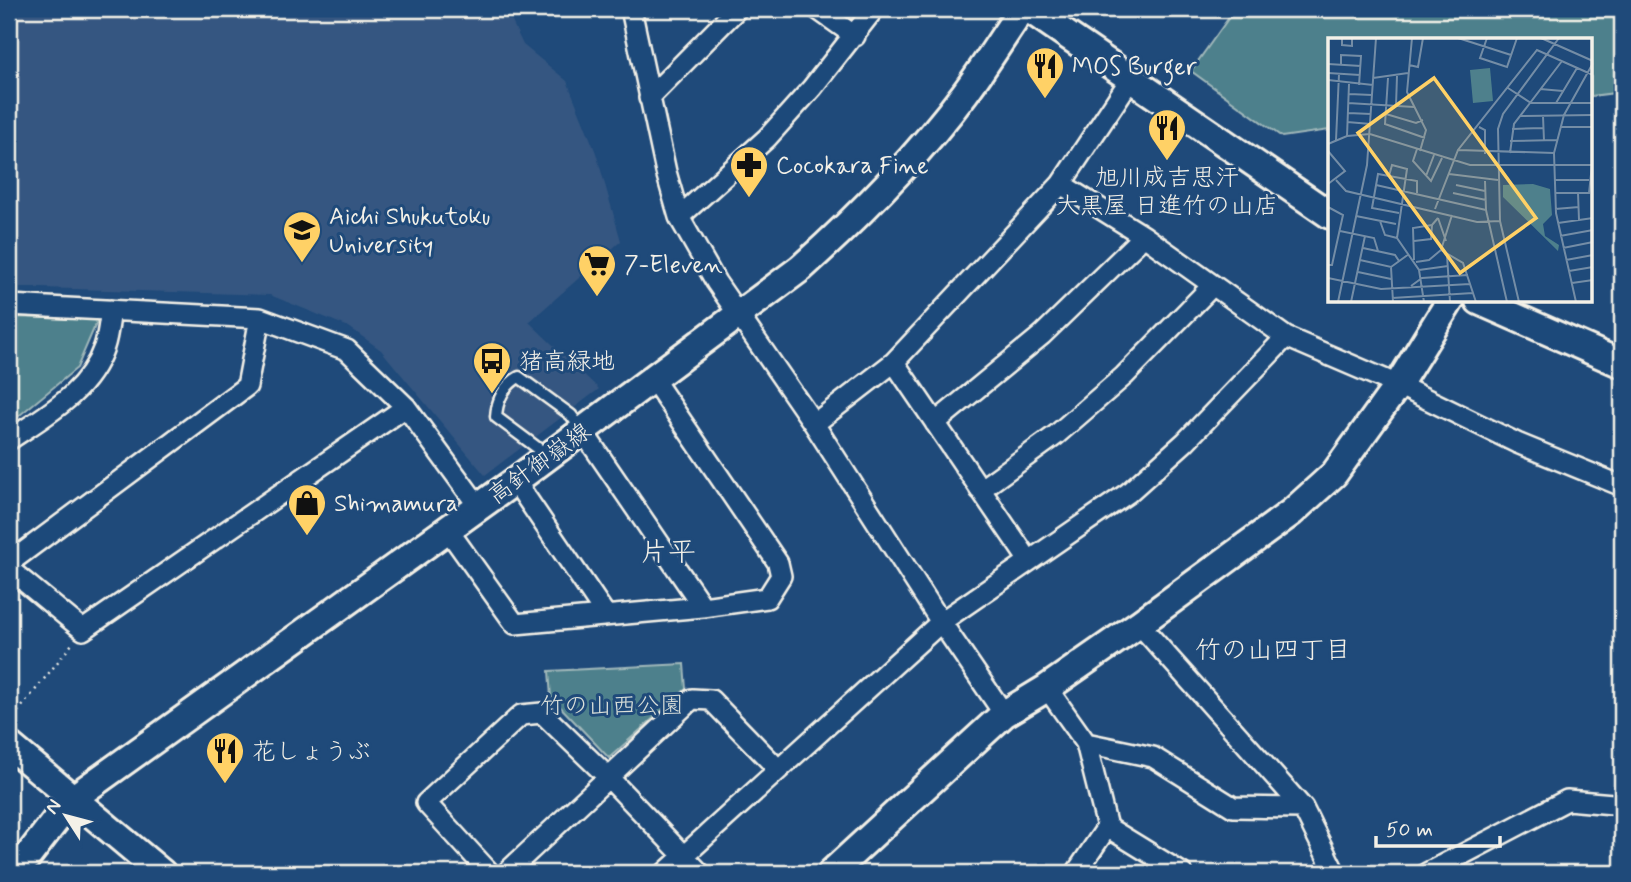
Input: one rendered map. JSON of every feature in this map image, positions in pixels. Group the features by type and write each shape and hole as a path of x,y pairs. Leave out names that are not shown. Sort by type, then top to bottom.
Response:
{"street":[{"path":"631,9 666,172 679,216 716,282 814,424 941,622 1004,714"},
{"path":"649,98 737,9"},
{"path":"817,9 855,36"},
{"path":"679,216 767,138 813,88 874,9"},
{"name":"高針御嶽線","path":"15,873 72,799 448,530 740,316 832,241 915,154 965,93 1022,9"},
{"path":"1029,9 1328,214"},
{"path":"814,424 894,362 1061,184 1130,80"},
{"path":"1061,184 1144,236 1286,337 1398,385 1517,443 1622,486"},
{"path":"935,423 1042,335 1144,236"},
{"path":"980,490 1056,435 1124,376 1213,285"},
{"path":"831,873 1004,714 1047,688 1139,624 1292,512 1334,474 1398,385 1449,303"},
{"path":"1483,303 1622,365"},
{"path":"9,305 260,318 347,351 406,407 479,507"},
{"path":"9,440 69,399 83,383 93,370 104,346 111,310"},
{"path":"9,563 247,386 260,318"},
{"path":"665,873 941,622 1128,493 1185,442 1286,337"},
{"path":"894,362 1029,561"},
{"path":"448,530 514,624 703,607 767,598 781,576 778,563 653,379"},
{"path":"9,569 83,630 406,407"},
{"path":"582,430 703,607"},
{"path":"515,481 605,614"},
{"path":"1139,624 1303,808 1335,873"},
{"path":"1047,688 1086,743 1107,827 1182,873"},
{"path":"506,873 692,699 711,700 778,769"},
{"path":"490,873 426,803 521,715 542,713 700,873"},
{"path":"1086,743 1153,757 1233,807 1303,808"},
{"path":"9,745 162,873"},
{"path":"1427,873 1567,800 1622,807"},
{"path":"1076,873 1107,827"}],"lane":[{"path":"548,456 496,417 497,400 511,382 519,377 571,415 582,430"}],"path":[{"path":"9,723 83,630"}],"shaded area":[{"name":"Aichi Shukutoku University","path":"9,9 506,9 523,45 567,81 596,153 621,241 529,322 599,389 485,475 381,350 349,327 270,295 9,287"}],"green space":[{"path":"1235,9 1622,9 1622,92 1592,96 1592,38 1328,38 1328,130 1282,137 1191,71"},
{"path":"9,317 98,319 77,368 9,424"},
{"name":"竹の山西公園","path":"684,664 686,689 609,758 551,697 549,671"}],"place":[{"name":"MOS Burger","path":"1045,100"},
{"name":"旭川成吉思汗 大黒屋 日進竹の山店","path":"1167,162"},
{"name":"Cocokara Fine","path":"749,199"},
{"name":"Aichi Shukutoku University","path":"302,264"},
{"name":"7-Eleven","path":"597,298"},
{"name":"猪高緑地","path":"492,395"},
{"name":"Shimamura","path":"307,537"},
{"name":"花しょうぶ","path":"225,785"}],"district":[{"name":"片平","path":"668,551"},
{"name":"竹の山四丁目","path":"1273,649"}]}
